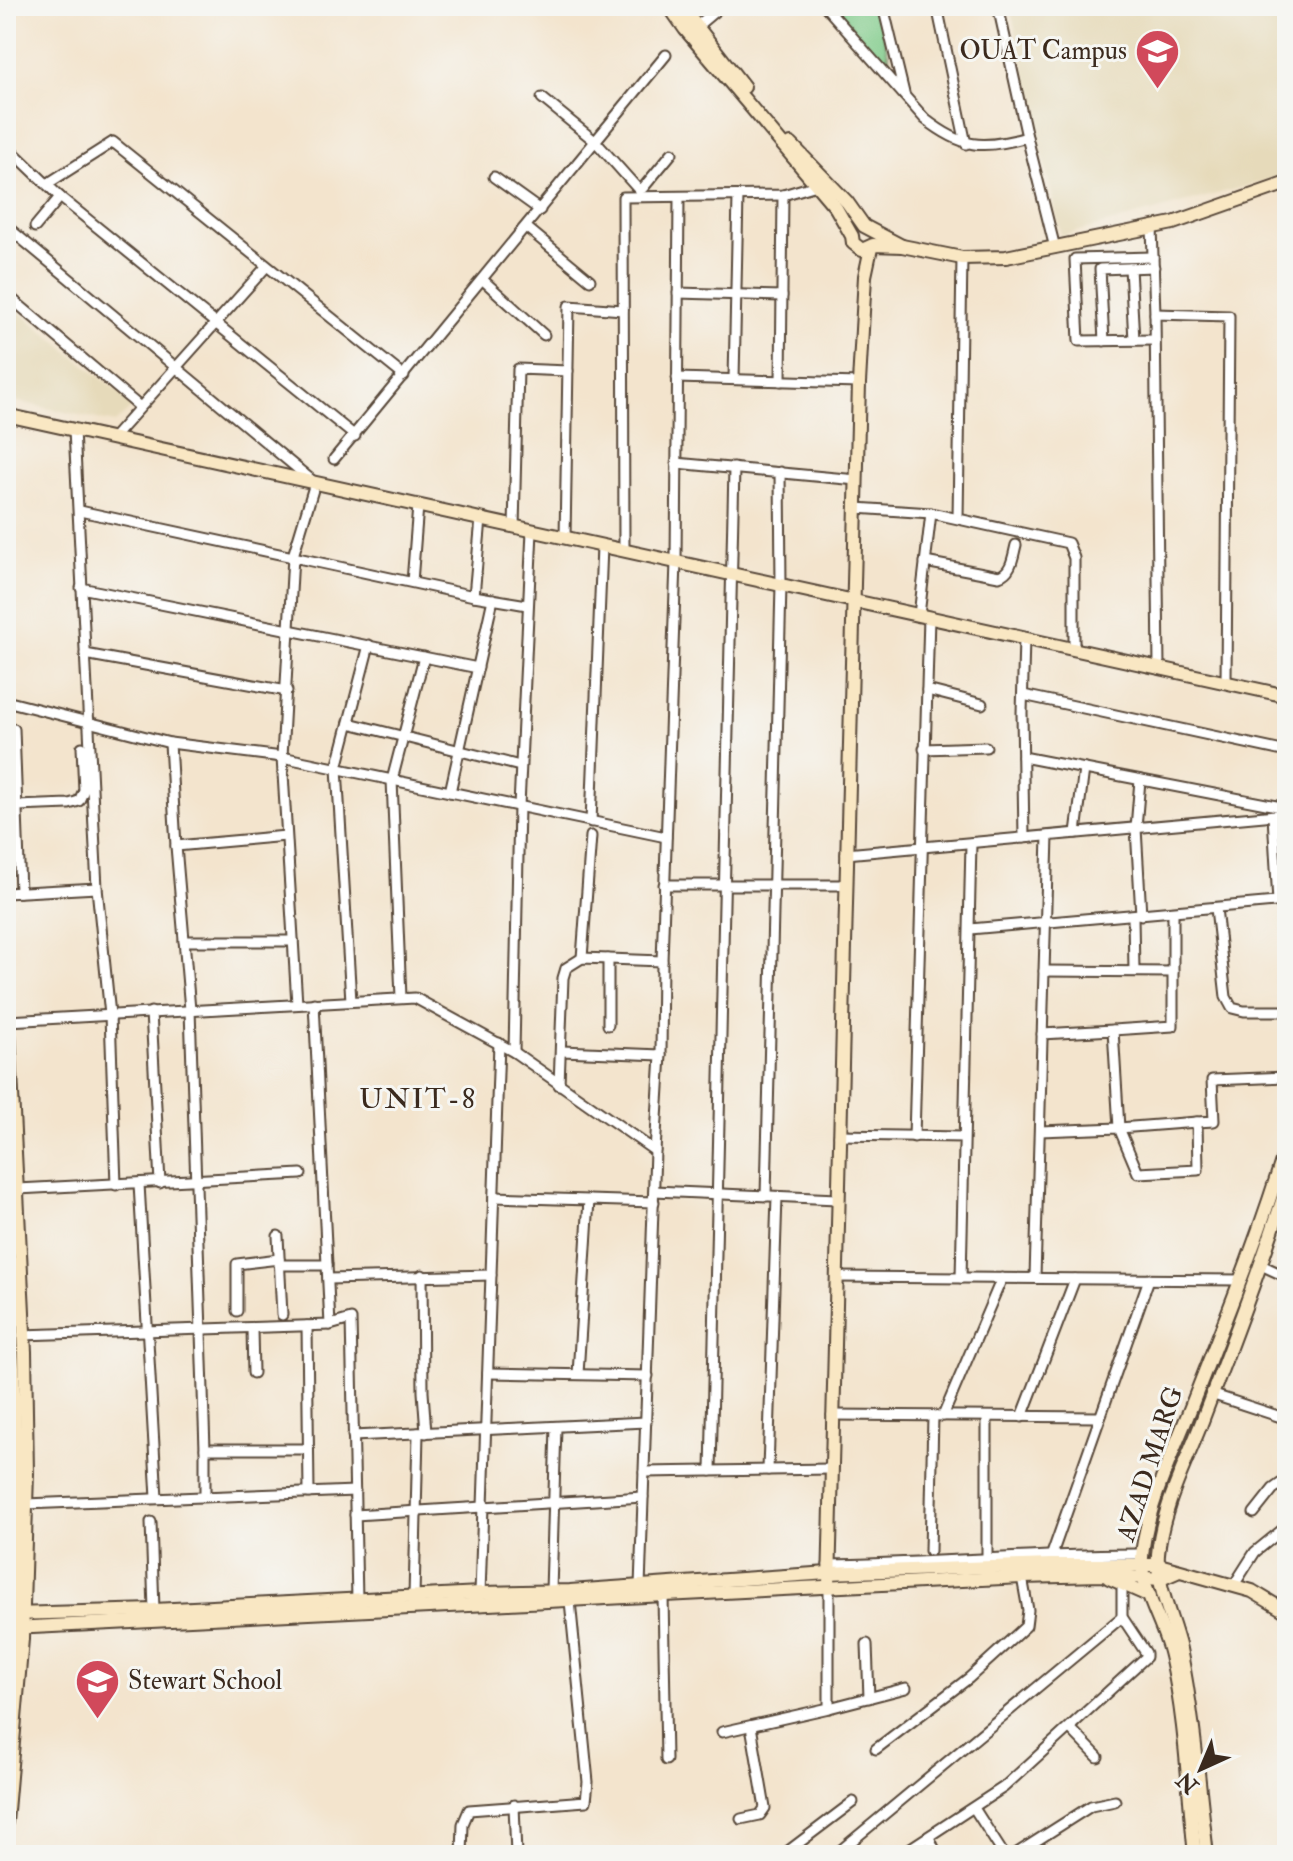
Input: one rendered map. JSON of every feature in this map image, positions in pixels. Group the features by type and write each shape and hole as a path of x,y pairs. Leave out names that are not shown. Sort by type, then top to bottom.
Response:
{"street":[{"path":"669,6 685,29 821,182 847,202 876,236 865,276 859,383 830,1469 829,1708"},
{"path":"681,6 821,182 854,241 865,276"},
{"path":"696,27 721,6"},
{"path":"825,6 925,119 944,134 966,144 997,146 1027,137"},
{"path":"883,6 905,96"},
{"path":"937,6 966,144"},
{"path":"998,6 1055,248"},
{"path":"334,459 666,55"},
{"path":"542,98 596,142 638,189 643,188 672,153"},
{"path":"47,184 113,142 404,376"},
{"path":"13,152 60,197 355,436"},
{"path":"494,177 540,210"},
{"path":"624,551 623,197 783,195 821,182"},
{"path":"854,241 862,250 872,246 902,246 962,258 1006,257 1197,217 1287,183"},
{"path":"781,381 783,195"},
{"path":"734,379 738,196"},
{"path":"35,227 60,197"},
{"path":"640,1587 676,562 679,197"},
{"path":"6,226 315,483"},
{"path":"526,227 590,280"},
{"path":"1152,227 1159,668"},
{"path":"854,241 858,228 869,228 902,246"},
{"path":"958,518 962,258"},
{"path":"1153,262 1075,259 1079,341 1155,340"},
{"path":"1104,341 1100,269 1130,268 1153,262"},
{"path":"112,439 266,267"},
{"path":"1130,268 1134,340"},
{"path":"483,280 544,335"},
{"path":"678,293 782,296"},
{"path":"6,294 140,407"},
{"path":"565,538 569,306 623,310"},
{"path":"1155,314 1229,316 1226,682"},
{"path":"514,527 518,369 568,371"},
{"path":"677,378 859,383"},
{"path":"6,415 1287,696"},
{"path":"74,430 97,888 110,1015 116,1185"},
{"path":"676,463 857,480"},
{"path":"711,1471 734,468"},
{"path":"768,1470 780,472"},
{"path":"297,1004 282,757 293,556 315,483"},
{"path":"412,582 418,506"},
{"path":"856,508 931,513 1068,543 1073,549 1074,558 1074,649"},
{"path":"80,511 527,605"},
{"path":"914,1137 927,690 925,562 931,513"},
{"path":"474,596 481,519"},
{"path":"514,1052 520,766 532,531"},
{"path":"925,562 999,576 1010,566 1016,545"},
{"path":"591,822 602,546"},
{"path":"81,588 478,668"},
{"path":"450,792 493,599"},
{"path":"1024,638 1024,838"},
{"path":"351,1001 337,768 369,645"},
{"path":"85,654 287,691"},
{"path":"401,998 392,780 424,657"},
{"path":"927,690 982,704"},
{"path":"1023,695 1287,752"},
{"path":"6,701 170,743 282,757 666,837"},
{"path":"349,723 520,766"},
{"path":"14,729 20,892"},
{"path":"170,743 190,1010 205,1496"},
{"path":"17,806 79,801 84,790 82,747"},
{"path":"924,749 986,747"},
{"path":"1023,757 1287,811"},
{"path":"1076,833 1084,769"},
{"path":"1134,971 1136,828 1140,780"},
{"path":"846,854 1273,816 1287,811"},
{"path":"970,929 1282,902 1273,816"},
{"path":"176,846 286,836"},
{"path":"582,958 591,836"},
{"path":"1035,1277 1048,836"},
{"path":"961,1278 971,843"},
{"path":"664,885 846,885"},
{"path":"6,893 97,888"},
{"path":"1216,908 1226,997 1232,1008 1287,1011"},
{"path":"1042,1034 1173,1026 1173,912"},
{"path":"184,941 293,941"},
{"path":"559,1085 564,972 582,958 662,961"},
{"path":"608,959 608,1025"},
{"path":"1044,971 1173,972"},
{"path":"6,973 18,1189 13,1226 25,1352 17,1473 26,1504 6,1822"},
{"path":"8,1021 415,998 514,1052 655,1151"},
{"path":"314,1003 330,1325"},
{"path":"151,1012 160,1183"},
{"path":"1113,1030 1119,1128 1138,1173 1198,1170 1197,1122"},
{"path":"480,1593 499,1043"},
{"path":"562,1051 661,1055"},
{"path":"1040,1131 1214,1121 1212,1080 1287,1077"},
{"path":"839,1135 963,1137"},
{"name":"AZAD MARG","path":"1195,1855 1171,1655 1143,1566 1145,1535 1167,1468 1266,1215 1287,1144"},
{"path":"18,1189 301,1174"},
{"path":"139,1184 157,1498"},
{"path":"654,1191 837,1199"},
{"name":"AZAD MARG","path":"1207,1855 1185,1678 1159,1565 1163,1529 1286,1193"},
{"path":"494,1197 654,1202"},
{"path":"578,1374 589,1200"},
{"path":"278,1236 282,1315"},
{"path":"6,1253 13,1336 18,1621 6,1703"},
{"path":"237,1311 237,1264 279,1262 327,1265"},
{"path":"1261,1265 1287,1277"},
{"path":"414,1597 422,1433 422,1275"},
{"path":"328,1279 491,1275"},
{"path":"837,1277 1242,1280"},
{"path":"930,1551 938,1416 1002,1278"},
{"path":"1022,1417 1075,1279"},
{"path":"1052,1554 1149,1279"},
{"path":"22,1335 252,1329 330,1325 351,1319 357,1600"},
{"path":"307,1326 309,1493"},
{"path":"252,1329 253,1373"},
{"path":"488,1373 648,1376"},
{"path":"1211,1394 1287,1419"},
{"path":"832,1415 1098,1417"},
{"path":"987,1417 987,1558"},
{"path":"353,1436 646,1422"},
{"path":"551,1591 556,1427"},
{"path":"205,1449 308,1449"},
{"path":"644,1472 830,1469"},
{"path":"1254,1513 1273,1489 1287,1479"},
{"path":"26,1504 355,1491"},
{"path":"355,1515 643,1497"},
{"path":"151,1522 154,1610"},
{"path":"1234,1585 1255,1552 1287,1526"},
{"path":"18,1621 663,1595 926,1563 1052,1554 1143,1566 1161,1579 1177,1572"},
{"path":"18,1621 154,1610 640,1587 987,1566 1159,1565 1234,1585 1267,1598 1287,1612"},
{"path":"828,1575 1102,1575 1143,1566"},
{"path":"1102,1575 1150,1596"},
{"path":"876,1749 969,1678 1026,1626 1028,1610 1022,1577"},
{"path":"900,1855 1004,1787 1146,1657 1122,1617 1122,1584"},
{"path":"663,1595 666,1760"},
{"path":"462,1855 466,1813 514,1805 586,1801 588,1782 570,1601"},
{"path":"835,1855 1122,1617"},
{"path":"867,1644 869,1698"},
{"path":"722,1732 906,1688"},
{"path":"741,1819 760,1815 765,1808 751,1726"},
{"path":"1070,1728 1098,1757"},
{"path":"1014,1855 1091,1806 1115,1801"},
{"path":"783,1855 853,1802"},
{"path":"514,1805 516,1855"},
{"path":"974,1808 1004,1855"},
{"path":"929,1837 937,1855"}],"shaded area":[{"name":"OUAT Campus","path":"1010,6 1287,6 1287,175 1061,236"},
{"path":"6,301 134,405 115,423 6,399"}],"green space":[{"path":"834,6 877,6 892,70 889,71"}],"place":[{"name":"OUAT Campus","path":"1158,90"},
{"name":"Stewart School","path":"97,1720"}],"district":[{"name":"UNIT-8","path":"418,1099"}]}
